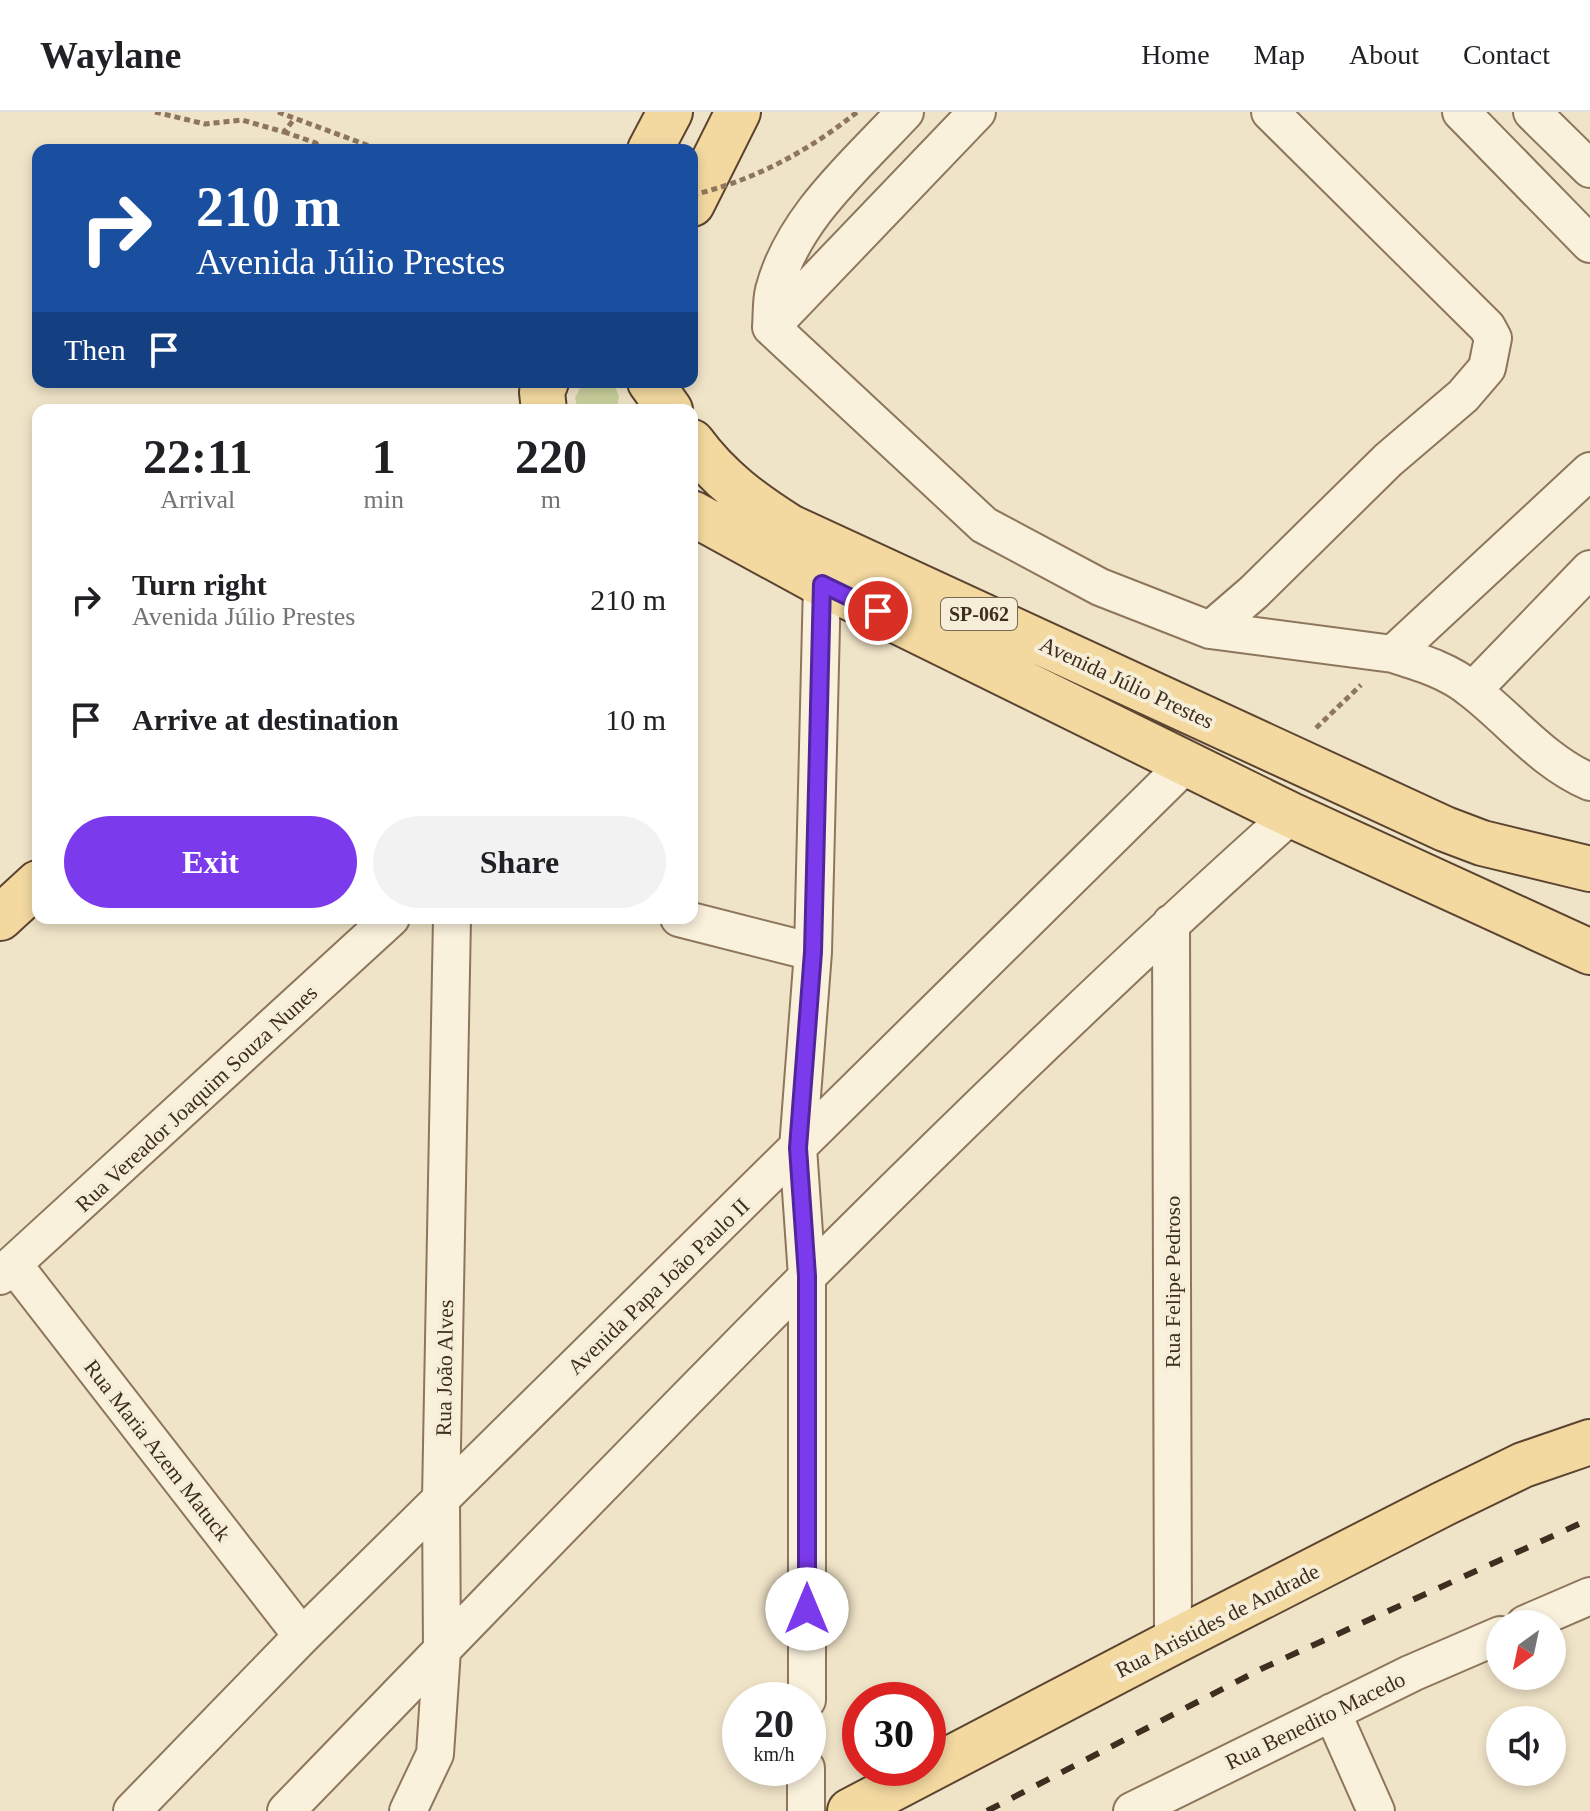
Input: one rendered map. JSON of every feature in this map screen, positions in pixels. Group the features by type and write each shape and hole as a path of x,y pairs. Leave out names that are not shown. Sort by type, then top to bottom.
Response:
{"main road":[{"path":"653,144 670,112"},
{"path":"698,192 738,112"},
{"path":"652,388 665,404"},
{"path":"698,419 718,451 790,527"},
{"name":"Avenida Júlio Prestes","path":"698,449 729,484 749,501 790,527 1381,800 1482,843 1590,869"},
{"name":"Avenida Júlio Prestes","path":"698,516 822,584 1291,815 1590,952"},
{"path":"1175,758 1184,709"},
{"path":"0,918 32,889"},
{"name":"Rua Aristides de Andrade","path":"850,1811 1173,1642 1510,1472 1590,1442"}],"street":[{"path":"771,327 774,293 786,257 816,208 905,112"},
{"path":"771,327 977,112"},
{"path":"1210,630 1254,592 1388,460 1463,396 1487,368 1493,338 1487,327 1270,112"},
{"path":"1461,112 1590,244"},
{"path":"1532,112 1590,169"},
{"path":"771,327 984,525 1100,587 1210,630 1393,654 1444,671 1473,690 1546,757 1590,782"},
{"path":"1393,654 1590,471"},
{"path":"1473,690 1587,572"},
{"path":"807,1682 807,1276 798,1148 813,952 822,584"},
{"name":"Avenida Papa João Paulo II","path":"132,1811 302,1636 798,1148 1175,758"},
{"path":"286,1811 807,1276 1171,923 1291,815"},
{"path":"698,923 813,952"},
{"name":"Rua Felipe Pedroso","path":"1171,923 1173,1642"},
{"name":"Rua Vereador Joaquim Souza Nunes","path":"7,1271 384,924"},
{"name":"Rua João Alves","path":"408,1811 435,1754 442,1650 441,1499 452,924"},
{"name":"Rua Maria Azem Matuck","path":"7,1271 302,1636"},
{"path":"1558,1610 1590,1596"},
{"name":"Rua Benedito Macedo","path":"1153,1806 1332,1712 1486,1641"},
{"path":"1332,1712 1376,1811"},
{"path":"806,1786 806,1811"}],"path":[{"path":"155,112 205,124 242,120 316,144"},
{"path":"278,112 363,144"},
{"path":"698,193 777,165 857,112"},
{"path":"284,132 294,119"},
{"path":"1287,756 1393,654"}],"green space":[{"path":"580,388 615,388 619,396 618,404 576,404 575,398"}],"railway":[{"path":"987,1811 1261,1669 1590,1519"}],"route":[{"path":"807,1609 807,1276 798,1148 813,952 822,584 878,611"}]}
